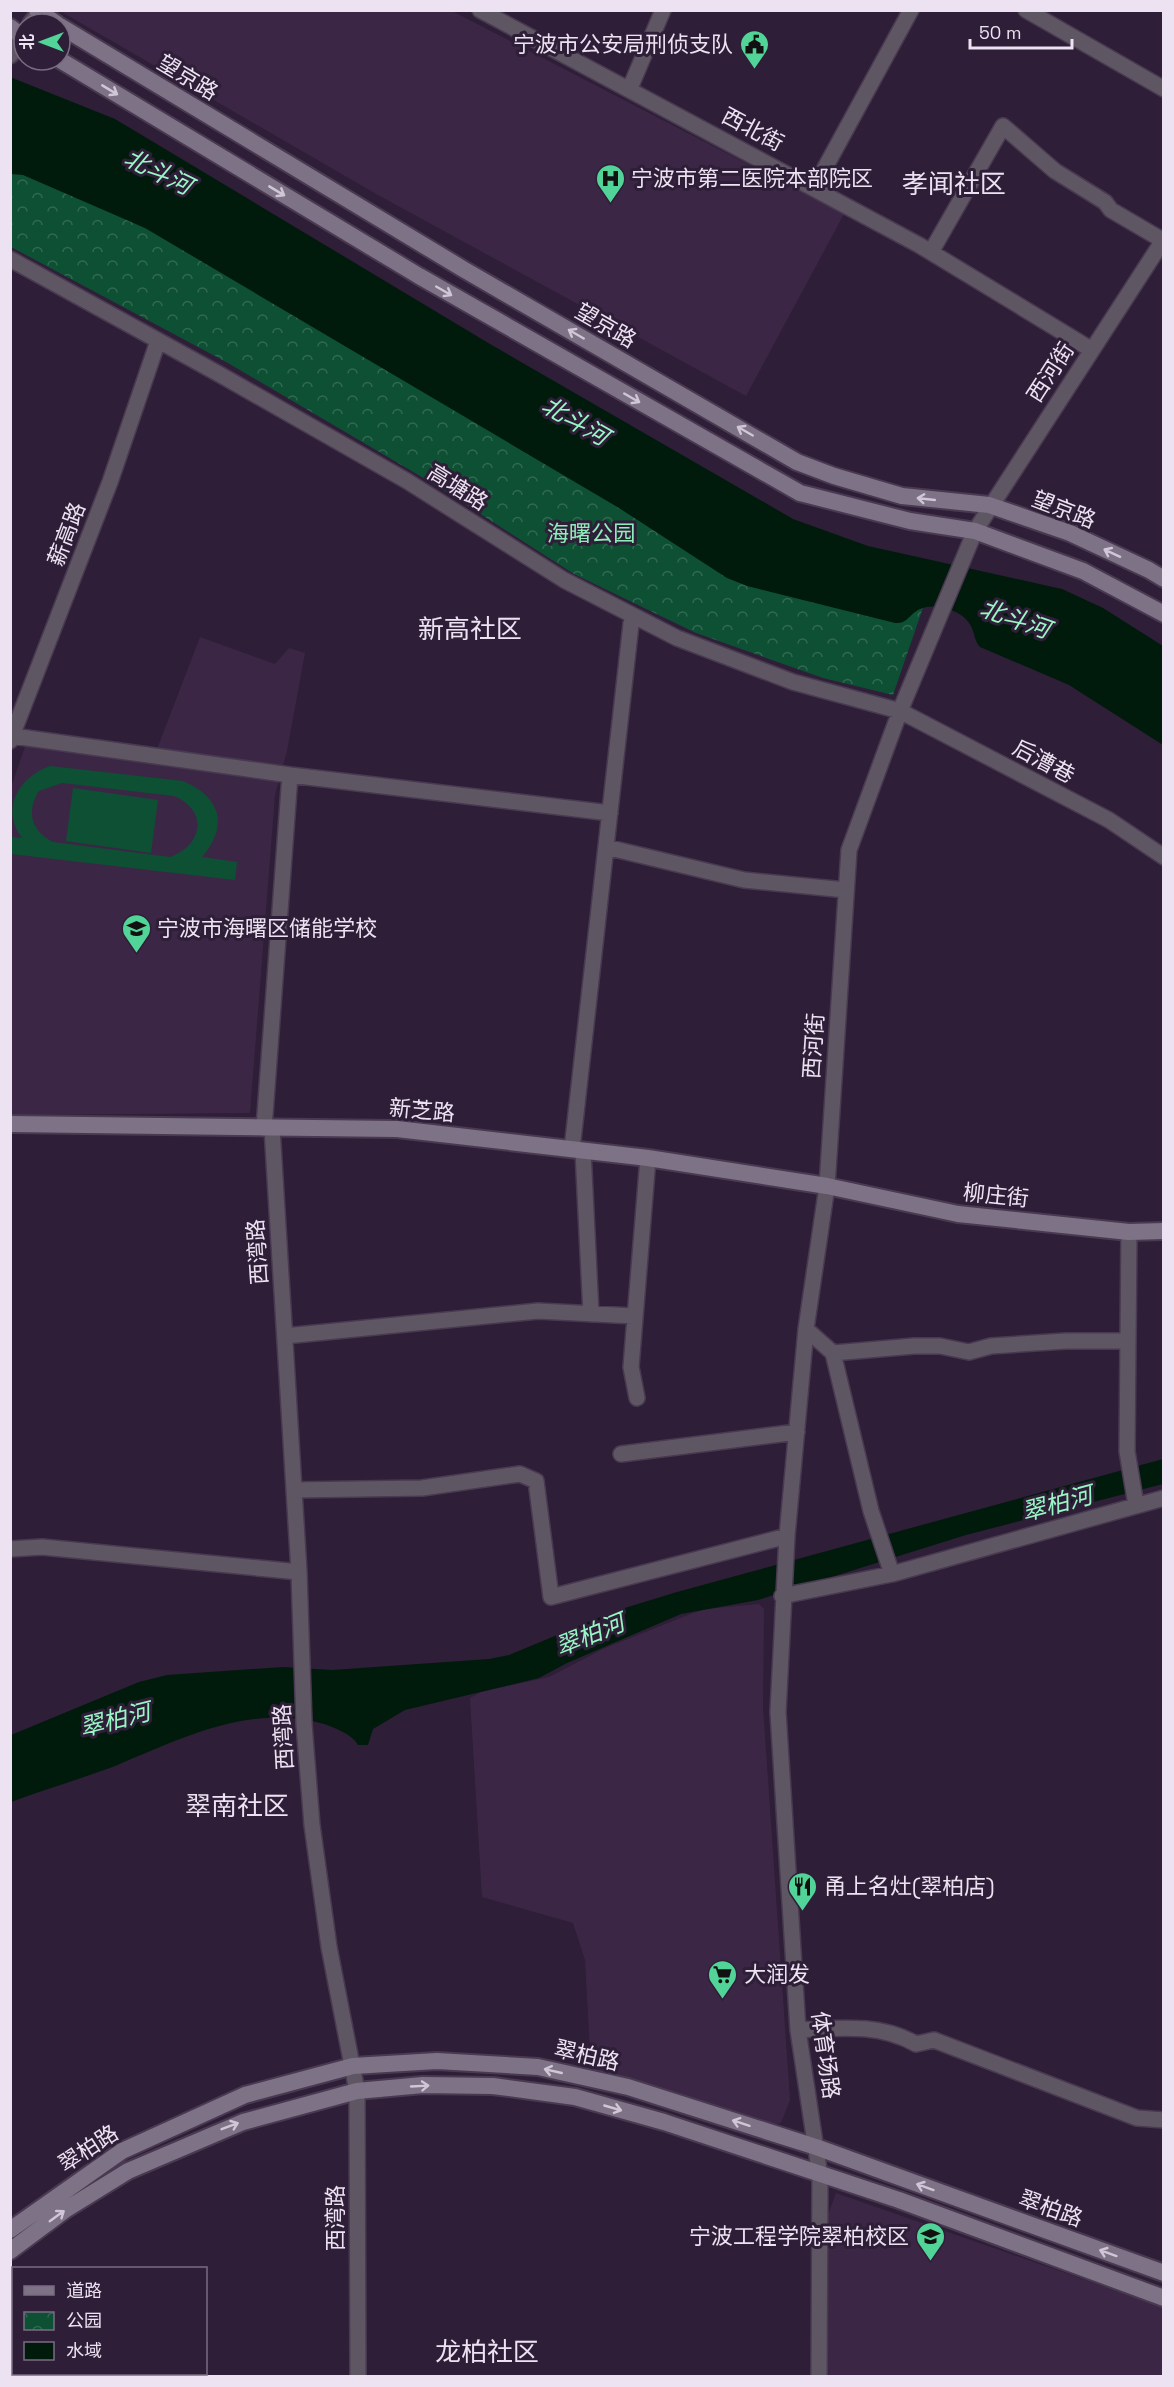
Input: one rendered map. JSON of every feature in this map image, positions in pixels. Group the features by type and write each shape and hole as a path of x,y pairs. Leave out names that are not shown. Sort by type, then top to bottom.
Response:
{"main road":[{"name":"望京路","path":"72,33 463,269 797,462 834,476 902,496 989,505 1070,533 1164,579"},
{"path":"72,67 419,276 800,494 910,521 975,531 1083,571 1164,614"},
{"name":"新芝路","path":"10,1124 397,1129 648,1158 826,1186"},
{"name":"柳庄街","path":"826,1186 958,1214 1129,1232 1164,1231"},
{"name":"翠柏路","path":"10,2230 122,2151 245,2095 353,2066 437,2061 538,2067 627,2087 816,2147 1164,2273"},
{"name":"翠柏路","path":"10,2251 65,2210 128,2170 243,2122 357,2091 423,2085 493,2086 575,2097 664,2122 820,2176 899,2200 1164,2298"}],"street":[{"name":"西北街","path":"480,10 630,88 931,252 1092,350"},
{"path":"630,88 663,10"},
{"path":"814,188 911,10"},
{"path":"1026,10 1164,89"},
{"path":"931,252 1003,126 1055,171 1105,202 1111,210 1163,240"},
{"name":"西河街","path":"787,1536 806,1329 826,1186 849,850 900,711 975,531 989,505 1163,240"},
{"name":"高塘路","path":"10,259 407,481 564,580 677,638 793,682 900,711"},
{"name":"薪高路","path":"11,739 110,482 158,341"},
{"path":"591,1314 578,1150 606,847 632,615"},
{"name":"后漕巷","path":"900,711 1109,820 1164,857"},
{"path":"11,739 610,813"},
{"name":"西湾路","path":"290,775 268,1128 285,1336 299,1572 304,1724 320,1891 357,2091 358,2376"},
{"path":"606,847 744,880 846,891"},
{"path":"638,1398 631,1367 648,1158"},
{"path":"1129,1232 1127,1451 1136,1502"},
{"path":"285,1336 538,1311 634,1316"},
{"path":"806,1329 833,1353 870,1511 892,1574"},
{"path":"833,1353 914,1346 940,1346 969,1352 991,1346 1066,1341 1128,1341"},
{"path":"621,1454 797,1432"},
{"path":"294,1490 422,1488 520,1474 536,1481 551,1597 787,1536"},
{"path":"782,1596 892,1574 1136,1502 1164,1498"},
{"name":"体育场路","path":"787,1536 782,1596 778,1712 798,2030 820,2176 819,2376"},
{"path":"10,1549 42,1547 299,1572"},
{"path":"798,2030 862,2028 897,2033 916,2044 934,2040 1137,2118 1164,2120"}],"shaded area":[{"name":"宁波市第二医院本部院区","path":"60,11 452,11 844,214 746,396 378,195 72,18 72,12"},
{"name":"宁波市海曙区储能学校","path":"200,637 275,664 289,648 305,653 287,751 275,795 250,1113 11,1115 10,790 27,741 154,757"},
{"path":"759,1604 764,1609 763,1707 790,2100 781,2123 767,2125 591,2069 585,1960 573,1923 482,1897 470,1698 481,1692 549,1677 603,1649 693,1613 706,1609"},
{"name":"宁波工程学院翠柏校区","path":"836,2193 1163,2307 1163,2376 826,2376 828,2215"}],"green space":[{"name":"海曙公园","path":"10,170 27,172 926,599 893,695 823,678 696,633 574,574 432,483 228,363 11,247"},
{"path":"50,766 183,781 196,788 213,804 218,824 216,834 202,857 237,862 235,880 11,854 11,837 22,838 13,816 16,795 29,778","holes":["62,783 174,796 185,802 192,810 197,818 198,827 190,844 181,852 170,857 53,842 40,832 33,820 33,806 39,791"]},
{"path":"73,788 158,800 151,853 66,841"}],"water":[{"name":"北斗河","path":"10,77 115,119 490,344 793,519 868,546 1062,589 1103,608 1163,646 1163,745 1069,685 980,647 967,620 962,615 948,609 925,607 905,621 895,623 747,586 727,578 619,508 145,228 23,175 11,174"},
{"name":"翠柏河","path":"1163,1459 1163,1484 966,1535 758,1600 681,1614 567,1663 539,1678 405,1710 373,1729 368,1745 358,1745 348,1735 324,1724 296,1718 241,1721 188,1736 110,1768 11,1802 11,1735 139,1682 167,1675 283,1667 332,1670 489,1659 509,1655 615,1611 677,1592"}],"place":[{"name":"宁波市公安局刑侦支队","path":"754,70"},
{"name":"宁波市第二医院本部院区","path":"610,204"},
{"name":"宁波市海曙区储能学校","path":"136,954"},
{"name":"甬上名灶(翠柏店)","path":"803,1912"},
{"name":"大润发","path":"723,2000"},
{"name":"宁波工程学院翠柏校区","path":"930,2262"}],"district":[{"name":"孝闻社区","path":"954,184"},
{"name":"新高社区","path":"470,629"},
{"name":"翠南社区","path":"237,1806"},
{"name":"龙柏社区","path":"487,2352"}]}
